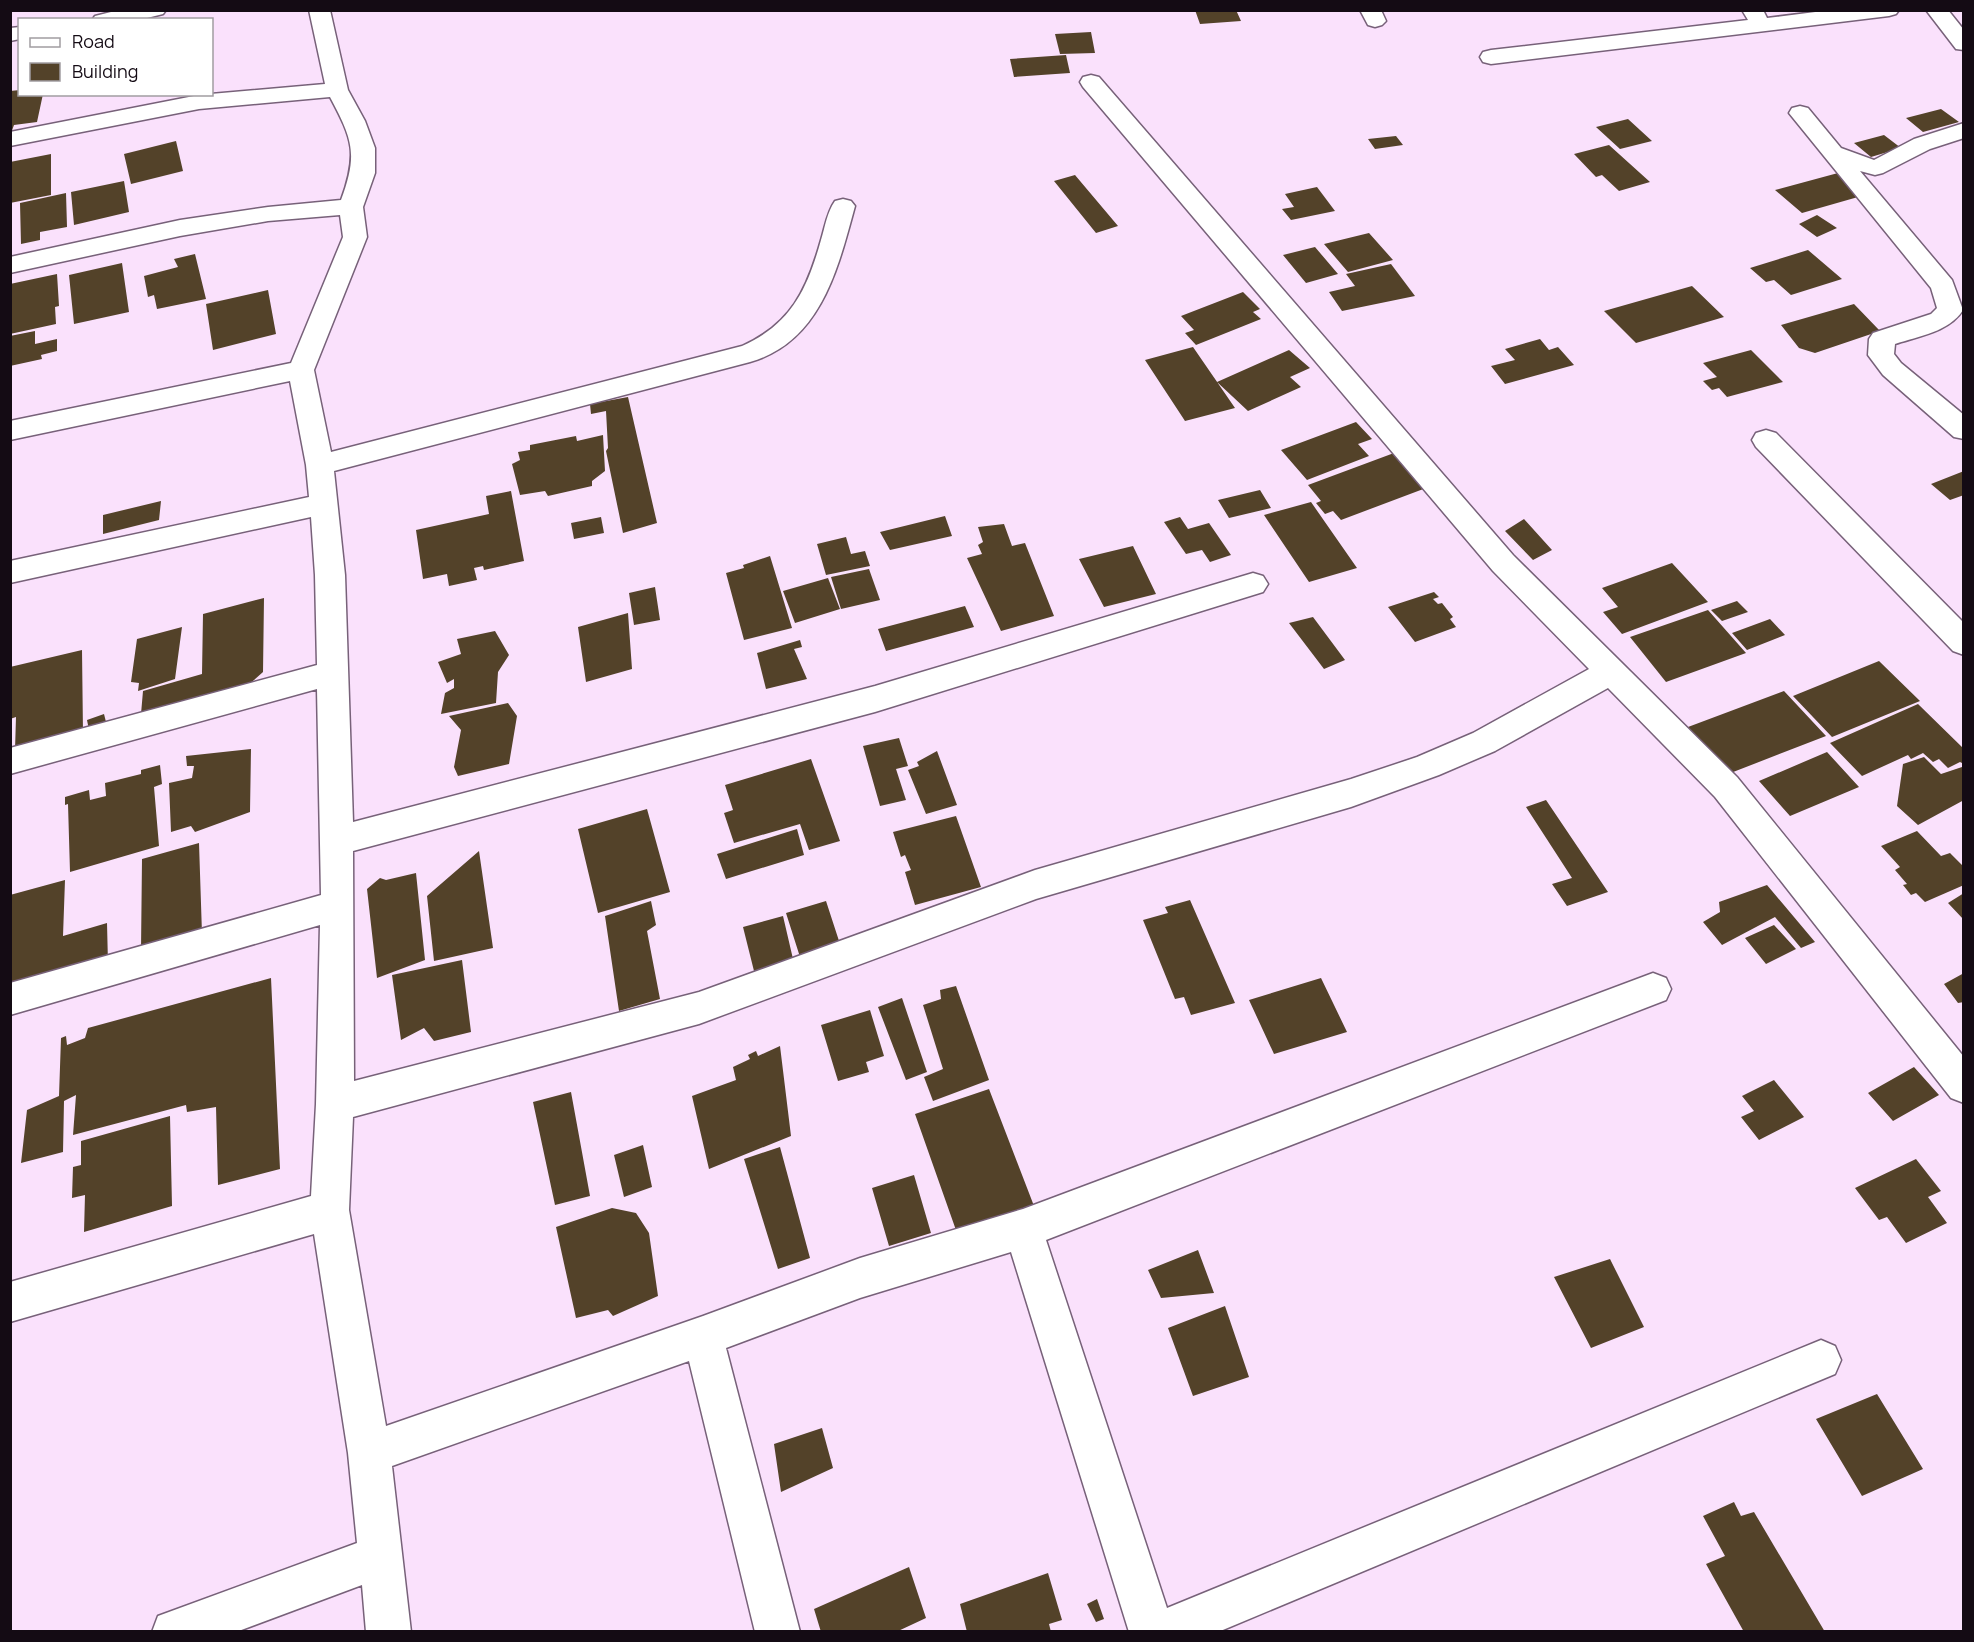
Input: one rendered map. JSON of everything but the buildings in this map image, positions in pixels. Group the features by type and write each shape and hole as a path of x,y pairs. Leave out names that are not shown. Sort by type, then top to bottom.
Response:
{"street":[{"path":"113,18 156,10"},
{"path":"319,10 337,90 354,121 363,148 363,173 351,207 355,237 302,370 320,465 330,575 338,905 335,1104 330,1210 369,1453 389,1632"},
{"path":"1491,57 1756,17 1889,10"},
{"path":"1936,10 1964,44"},
{"path":"1091,82 1496,555 1726,788 1964,1086"},
{"path":"10,139 199,102 337,90"},
{"path":"1800,114 1943,286 1950,310 1940,320 1882,339 1881,355 1892,369 1964,430"},
{"path":"1833,153 1875,168 1922,144 1964,130"},
{"path":"320,465 750,353 778,339 804,312 820,282 843,206"},
{"path":"10,265 180,228 268,214 351,207"},
{"path":"10,431 302,370"},
{"path":"1766,440 1964,643"},
{"path":"10,572 325,504"},
{"path":"336,841 875,699 1253,584"},
{"path":"335,1104 699,1008 1035,885 1351,793 1428,766 1484,742 1611,671"},
{"path":"10,761 331,673"},
{"path":"10,999 338,905"},
{"path":"369,1453 704,1336 860,1278 1023,1229 1653,989"},
{"path":"10,1302 330,1210"},
{"path":"1023,1229 1152,1632"},
{"path":"704,1336 778,1632"},
{"path":"1163,1632 1821,1360"},
{"path":"174,1632 381,1556"}]}
